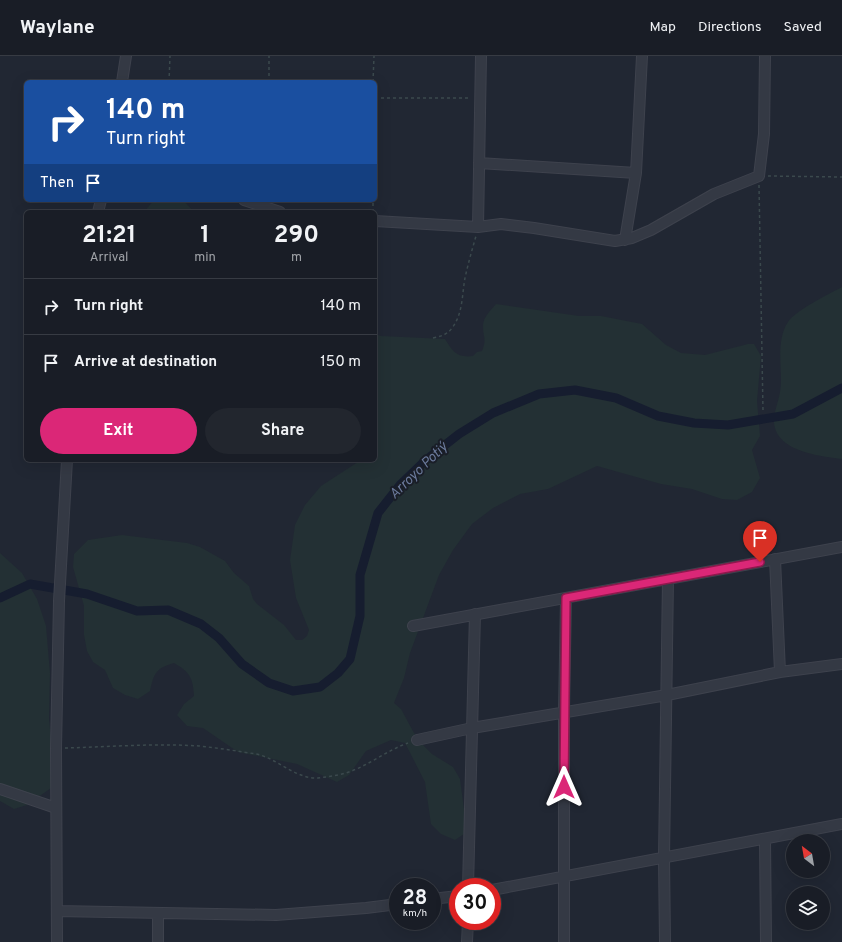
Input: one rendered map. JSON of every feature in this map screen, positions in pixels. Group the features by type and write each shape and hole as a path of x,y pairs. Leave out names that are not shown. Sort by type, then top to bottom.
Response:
{"street":[{"path":"122,80 126,56"},
{"path":"478,227 481,56"},
{"path":"625,240 636,173 642,56"},
{"path":"377,221 478,227 501,224 615,241 632,238 651,230 714,194 759,176 764,134 765,56"},
{"path":"479,163 636,173"},
{"path":"250,202 274,210"},
{"path":"57,942 56,748 59,602 67,462"},
{"path":"413,626 842,547"},
{"path":"775,559 780,672"},
{"path":"665,942 664,858 668,579"},
{"path":"564,942 564,712 566,598"},
{"path":"468,878 475,614"},
{"path":"417,740 472,728 667,694 780,672 842,664"},
{"path":"0,789 56,808"},
{"path":"501,888 842,824"},
{"path":"765,839 766,942"},
{"path":"57,911 276,915 389,905"},
{"path":"158,914 158,942"},
{"path":"467,942 468,930"}],"path":[{"path":"169,80 170,56"},
{"path":"269,56 269,80"},
{"path":"373,80 374,56"},
{"path":"377,98 480,98"},
{"path":"763,411 759,176 842,177"},
{"path":"433,338 445,335 452,329 458,319 466,276 478,227"},
{"path":"56,748 162,745 199,746 257,755 270,759 297,773 315,778 343,774 366,765 399,746 417,740"}],"shaded area":[{"path":"152,202 185,202 192,210 146,210"},
{"path":"842,287 842,459 821,456 798,450 788,444 780,437 775,428 774,417 781,386 780,350 782,335 788,322 798,312"},
{"path":"496,304 579,316 601,316 642,324 666,345 681,353 705,355 748,344 754,344 761,356 757,401 760,436 752,450 760,478 752,492 737,500 722,499 692,489 661,484 597,466 548,489 520,494 493,508 472,524 453,550 439,575 410,653 404,678 394,703 401,709 414,733 423,745 432,754 453,767 460,779 467,832 455,840 441,834 431,824 425,782 405,743 391,740 366,751 349,775 337,782 297,764 238,752 203,728 187,726 177,715 184,704 194,696 193,685 190,676 184,669 174,663 163,667 157,672 150,691 138,699 125,695 113,688 105,670 93,662 87,651 84,635 84,606 73,567 74,554 88,540 122,535 187,543 200,547 225,561 234,573 249,586 253,599 257,604 284,625 296,640 302,640 307,636 309,630 296,598 290,560 295,525 305,505 321,486 358,462 377,462 377,335 445,339 453,351 459,355 473,356 477,352 482,351 485,341 483,323"},
{"path":"0,553 22,573 37,599 46,626 50,673 49,719 55,775 51,788 27,805 14,809 0,801"}],"waterway":[{"name":"Arroyo Poti´y","path":"0,598 30,584 87,594 137,611 168,610 201,624 219,638 242,664 269,683 293,691 320,687 338,673 350,659 360,616 360,575 378,513 400,485 426,460 459,434 493,413 539,394 575,390 616,398 658,416 694,423 728,425 793,414 842,388"}],"route":[{"path":"564,787 566,598 760,562"}]}
